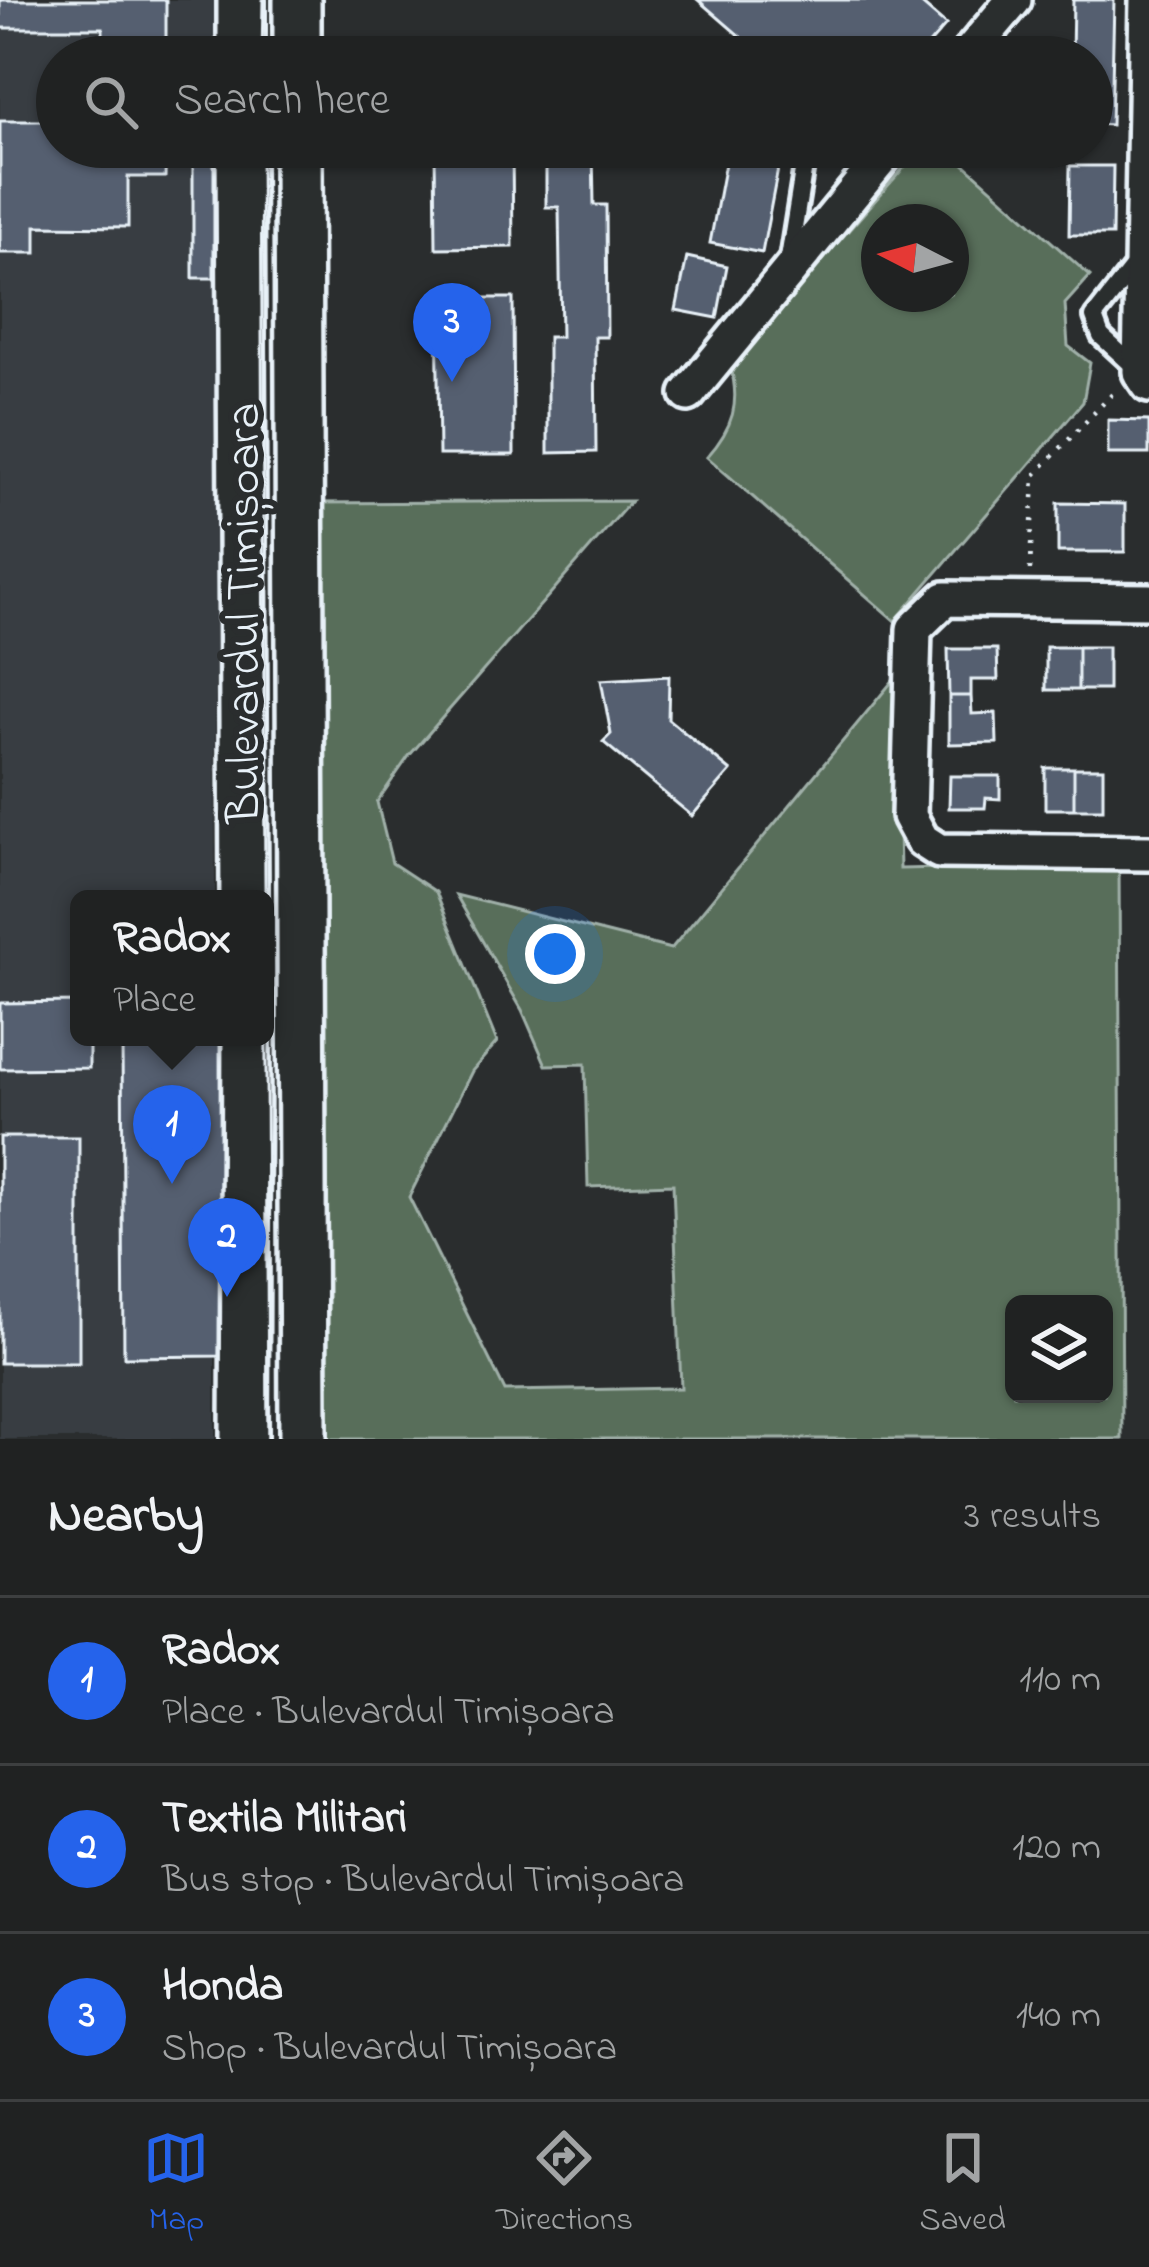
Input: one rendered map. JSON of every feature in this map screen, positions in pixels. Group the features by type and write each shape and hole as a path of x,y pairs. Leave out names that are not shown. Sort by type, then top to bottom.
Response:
{"main road":[{"path":"241,0 241,36"},
{"path":"297,0 298,36"},
{"name":"Bulevardul Timișoara","path":"244,168 268,280 302,1104 275,1388 244,1439"},
{"name":"Bulevardul Timișoara","path":"244,890 268,280 293,168"},
{"name":"Bulevardul Timișoara","path":"246,1046 246,1106 275,1388 303,1439"},
{"path":"246,1106 302,1104"}],"street":[{"path":"983,36 1013,0"},
{"path":"1145,379 1142,256 1147,0"},
{"path":"688,394 873,168"},
{"path":"1149,601 945,599 914,629 909,816 922,840 939,851 1149,853"}],"lane":[{"path":"787,271 804,168"},
{"path":"1142,256 1094,317 1102,336 1145,379"}],"path":[{"path":"1028,599 1034,476 1106,398 1145,379"}],"shaded area":[{"path":"0,0 217,0 217,36 36,36 36,168 216,168 215,890 70,890 70,1046 215,1046 215,1439 0,1439"}],"green space":[{"path":"904,168 969,168 1090,276 1065,304 1068,346 1090,363 1083,402 895,621 707,457 732,414 735,391 730,365 861,216 861,312 969,312 969,204 872,204"},
{"path":"631,501 409,756 377,802 392,863 436,892 497,1042 472,1071 409,1197 505,1391 681,1388 673,1184 588,1187 585,1064 546,1065 522,1010 456,895 671,949 895,678 900,869 1119,864 1122,1439 322,1439 313,503"}],"building":[{"path":"0,0 166,0 166,36 103,36 103,28 0,28"},
{"path":"698,0 917,0 946,25 936,36 740,36"},
{"path":"1073,0 1114,0 1113,42 1113,36 1072,36"},
{"path":"0,121 36,121 36,168 165,168 165,177 128,177 128,227 36,226 36,253 0,253"},
{"path":"193,168 214,168 214,278 193,278"},
{"path":"435,168 512,168 513,247 436,248"},
{"path":"546,168 593,168 594,205 606,205 607,337 595,337 596,452 548,453 548,337 561,337 559,207 546,207"},
{"path":"724,168 778,168 762,253 710,243"},
{"path":"1070,168 1113,168 1112,235 1069,235"},
{"path":"687,257 727,266 717,318 676,310"},
{"path":"437,298 513,298 514,455 439,455"},
{"path":"1108,420 1149,421 1149,454 1108,454"},
{"path":"1058,503 1125,504 1125,552 1058,552"},
{"path":"1046,647 1078,647 1078,690 1046,690"},
{"path":"1078,647 1108,647 1108,690 1078,690"},
{"path":"948,649 997,649 998,680 971,680 971,696 949,696"},
{"path":"669,676 668,719 731,771 692,816 603,742 611,734 601,680"},
{"path":"949,696 971,696 972,714 996,713 997,743 949,744"},
{"path":"1045,768 1074,768 1074,809 1045,809"},
{"path":"1074,768 1103,768 1103,809 1074,809"},
{"path":"950,776 1000,776 1000,799 986,798 985,808 949,808"},
{"path":"70,1002 70,1046 89,1046 89,1068 0,1069 0,1003"},
{"path":"122,1046 220,1046 222,1356 124,1357"},
{"path":"0,1137 79,1137 79,1363 0,1363"}],"tram line":[{"path":"262,36 263,0"},
{"path":"261,168 265,890"},
{"path":"266,1046 268,1439"}],"place":[{"name":"Honda","path":"452,382"},
{"name":"Radox","path":"172,1184"},
{"name":"Textila Militari","path":"227,1297"}]}
